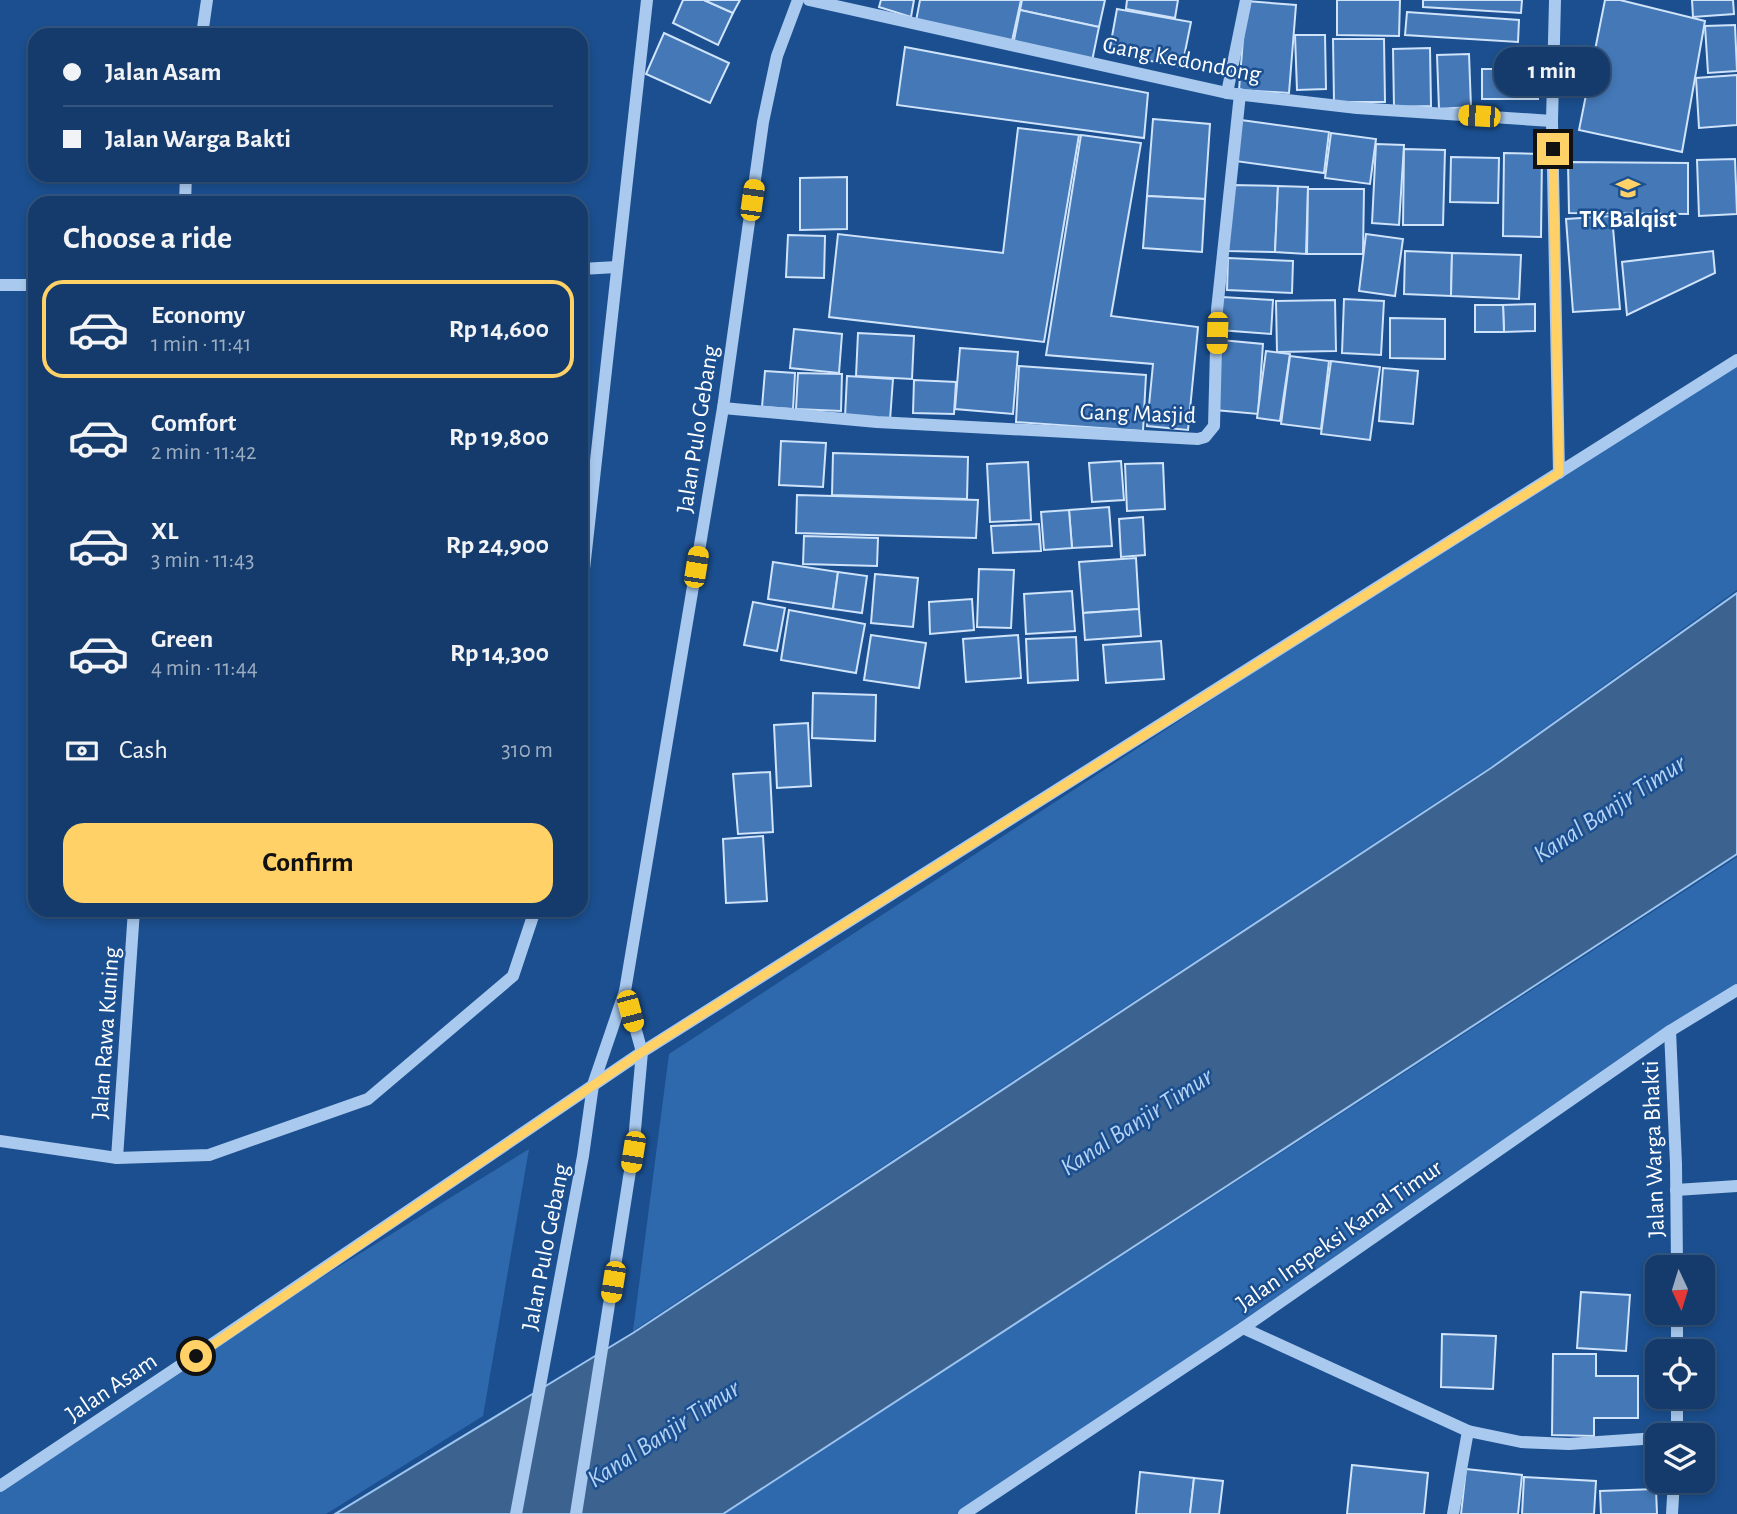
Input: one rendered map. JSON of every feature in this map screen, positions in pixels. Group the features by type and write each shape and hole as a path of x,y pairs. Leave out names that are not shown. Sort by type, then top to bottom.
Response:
{"street":[{"path":"203,28 207,0"},
{"path":"588,532 647,0"},
{"name":"Jalan Pulo Gebang","path":"516,1514 583,1156 593,1085 625,990 723,408 762,122 777,56 798,0"},
{"name":"Gang Kedondong","path":"809,0 1234,93 1357,108 1552,121"},
{"path":"1234,93 1246,0"},
{"path":"1555,0 1552,121 1559,473"},
{"name":"Gang Masjid","path":"723,408 877,422 1206,438 1213,429 1217,310 1234,93"},
{"path":"588,269 617,267"},
{"path":"0,285 28,285"},
{"name":"Jalan Asam","path":"0,1486 642,1052 1737,360"},
{"name":"Jalan Rawa Kuning","path":"117,1158 134,917"},
{"path":"0,1141 117,1158 209,1155 368,1099 513,976 533,917"},
{"name":"Jalan Pulo Gebang","path":"576,1514 633,1152 642,1052 625,990"},
{"name":"Jalan Inspeksi Kanal Timur","path":"964,1514 1243,1328 1670,1031 1737,990"},
{"name":"Jalan Warga Bhakti","path":"1670,1031 1676,1255"},
{"path":"1676,1190 1737,1186"},
{"path":"1243,1328 1468,1431 1521,1442 1569,1444 1645,1439"},
{"path":"1453,1514 1468,1431"},
{"path":"1672,1514 1673,1493"}],"shaded area":[{"path":"1737,360 1737,590 1493,765 633,1331 669,1054 1559,473"},
{"path":"1737,857 1737,989 960,1514 724,1514"},
{"path":"529,1149 483,1416 326,1514 0,1514 0,1486 196,1355"}],"water":[{"name":"Kanal Banjir Timur","path":"1737,593 1737,854 723,1514 335,1514 633,1333 1491,768"}],"building":[{"path":"683,0 704,0 733,13 718,45 673,23"},
{"path":"704,0 740,0 733,13"},
{"path":"881,0 914,0 911,17 879,7"},
{"path":"920,0 1021,0 1012,41 916,21"},
{"path":"1022,0 1105,0 1099,27 1020,10"},
{"path":"1127,0 1178,0 1175,18 1126,9"},
{"path":"1337,0 1400,0 1399,36 1337,35"},
{"path":"1423,0 1522,0 1521,13 1423,7"},
{"path":"1605,0 1620,0 1705,21 1682,152 1579,130"},
{"path":"1692,0 1733,0 1734,14 1693,17"},
{"path":"1246,1 1296,5 1289,93 1239,90"},
{"path":"1117,9 1191,22 1182,67 1109,53"},
{"path":"1020,10 1099,27 1092,61 1013,45"},
{"path":"1407,12 1519,20 1518,42 1405,35"},
{"path":"1735,25 1737,71 1708,73 1705,26"},
{"path":"664,33 729,63 710,103 646,74"},
{"path":"1295,35 1325,35 1326,89 1297,90"},
{"path":"1333,39 1384,39 1385,102 1334,102"},
{"path":"905,47 1148,93 1144,138 897,105"},
{"path":"1430,48 1431,106 1394,107 1393,49"},
{"path":"1469,54 1471,107 1439,109 1437,55"},
{"path":"1482,69 1538,69 1538,99 1482,99"},
{"path":"1737,75 1737,125 1699,128 1696,78"},
{"path":"1153,119 1210,124 1205,199 1147,196"},
{"path":"1241,120 1329,132 1324,173 1235,161"},
{"path":"1018,128 1079,135 1044,342 829,317 838,234 1003,253"},
{"path":"1331,133 1376,139 1370,184 1325,178"},
{"path":"1081,135 1141,143 1111,316 1198,327 1188,430 1147,426 1153,364 1046,355"},
{"path":"1376,144 1404,145 1399,225 1372,223"},
{"path":"1404,149 1445,150 1443,225 1403,225"},
{"path":"1504,153 1542,154 1541,237 1503,236"},
{"path":"1451,157 1499,158 1498,203 1450,202"},
{"path":"1735,159 1737,214 1699,216 1697,160"},
{"name":"TK Balqist","path":"1568,162 1688,163 1688,214 1569,213"},
{"path":"847,177 847,229 800,230 800,178"},
{"path":"1231,185 1278,186 1275,252 1228,251"},
{"path":"1278,186 1308,187 1306,254 1275,252"},
{"path":"1308,189 1364,189 1363,254 1307,254"},
{"path":"1147,196 1205,199 1202,252 1143,248"},
{"path":"1612,216 1620,309 1573,312 1566,219"},
{"path":"1366,234 1403,239 1395,296 1359,291"},
{"path":"788,235 825,236 824,278 786,277"},
{"path":"1405,251 1452,253 1451,296 1404,294"},
{"path":"1713,251 1715,273 1627,315 1622,262"},
{"path":"1452,253 1521,255 1519,299 1451,296"},
{"path":"1228,258 1293,261 1292,293 1227,290"},
{"path":"1222,297 1273,300 1271,334 1219,330"},
{"path":"1344,299 1384,301 1381,355 1342,353"},
{"path":"1335,300 1336,351 1277,352 1276,301"},
{"path":"1535,304 1535,331 1504,332 1503,305"},
{"path":"1475,305 1503,305 1504,332 1475,332"},
{"path":"1390,318 1445,319 1445,359 1390,358"},
{"path":"794,329 842,334 839,373 790,368"},
{"path":"858,333 914,336 912,379 856,376"},
{"path":"1221,340 1263,344 1258,414 1215,410"},
{"path":"960,348 1018,352 1013,414 955,409"},
{"path":"1266,351 1290,354 1280,421 1257,418"},
{"path":"1290,356 1329,361 1321,429 1281,424"},
{"path":"1331,361 1380,367 1370,440 1321,434"},
{"path":"1019,366 1146,375 1143,431 1016,422"},
{"path":"1383,368 1418,371 1413,424 1379,421"},
{"path":"765,371 795,373 793,409 762,407"},
{"path":"798,373 842,374 841,411 796,409"},
{"path":"847,376 893,379 890,420 845,417"},
{"path":"914,380 956,382 954,414 913,413"},
{"path":"781,441 826,443 823,487 779,485"},
{"path":"833,453 968,457 967,499 832,495"},
{"path":"1121,461 1124,500 1092,502 1089,463"},
{"path":"1028,462 1031,520 990,522 987,464"},
{"path":"1163,463 1165,509 1127,511 1125,464"},
{"path":"797,495 978,500 976,538 796,533"},
{"path":"1109,507 1112,546 1072,548 1069,510"},
{"path":"1069,510 1072,548 1044,550 1041,512"},
{"path":"1143,517 1145,555 1121,557 1119,519"},
{"path":"1039,524 1041,551 993,553 991,526"},
{"path":"804,536 878,538 877,566 803,564"},
{"path":"1136,558 1139,609 1083,613 1079,562"},
{"path":"773,562 838,572 833,609 768,599"},
{"path":"979,569 1014,570 1011,628 977,627"},
{"path":"838,572 867,576 862,613 833,609"},
{"path":"875,574 918,578 913,627 871,623"},
{"path":"1072,591 1075,631 1026,634 1024,594"},
{"path":"972,599 974,630 930,634 929,602"},
{"path":"753,602 785,608 777,651 744,645"},
{"path":"1139,609 1141,636 1085,640 1083,613"},
{"path":"789,610 865,624 856,673 781,660"},
{"path":"871,635 926,643 919,688 864,680"},
{"path":"1018,635 1021,678 966,682 963,639"},
{"path":"1076,637 1078,680 1028,683 1026,639"},
{"path":"1161,641 1164,679 1106,683 1103,645"},
{"path":"813,693 876,695 875,741 812,738"},
{"path":"808,723 811,786 777,788 774,725"},
{"path":"770,772 773,832 738,834 733,774"},
{"path":"763,836 767,901 726,903 723,839"},
{"path":"1581,1292 1630,1295 1626,1351 1577,1348"},
{"path":"1442,1334 1496,1336 1493,1389 1441,1387"},
{"path":"1553,1354 1596,1354 1596,1376 1638,1376 1638,1418 1594,1418 1594,1436 1552,1435"},
{"path":"1352,1465 1428,1473 1424,1514 1347,1514"},
{"path":"1466,1469 1522,1475 1518,1514 1461,1514"},
{"path":"1140,1472 1194,1478 1190,1514 1136,1514"},
{"path":"1524,1477 1596,1481 1594,1514 1522,1514"},
{"path":"1194,1478 1223,1481 1219,1514 1190,1514"},
{"path":"1645,1489 1645,1493 1656,1493 1657,1514 1601,1514 1600,1491"}],"place":[{"name":"TK Balqist","path":"1628,188"}],"route":[{"path":"196,1356 642,1052 1559,473 1553,149"}]}
